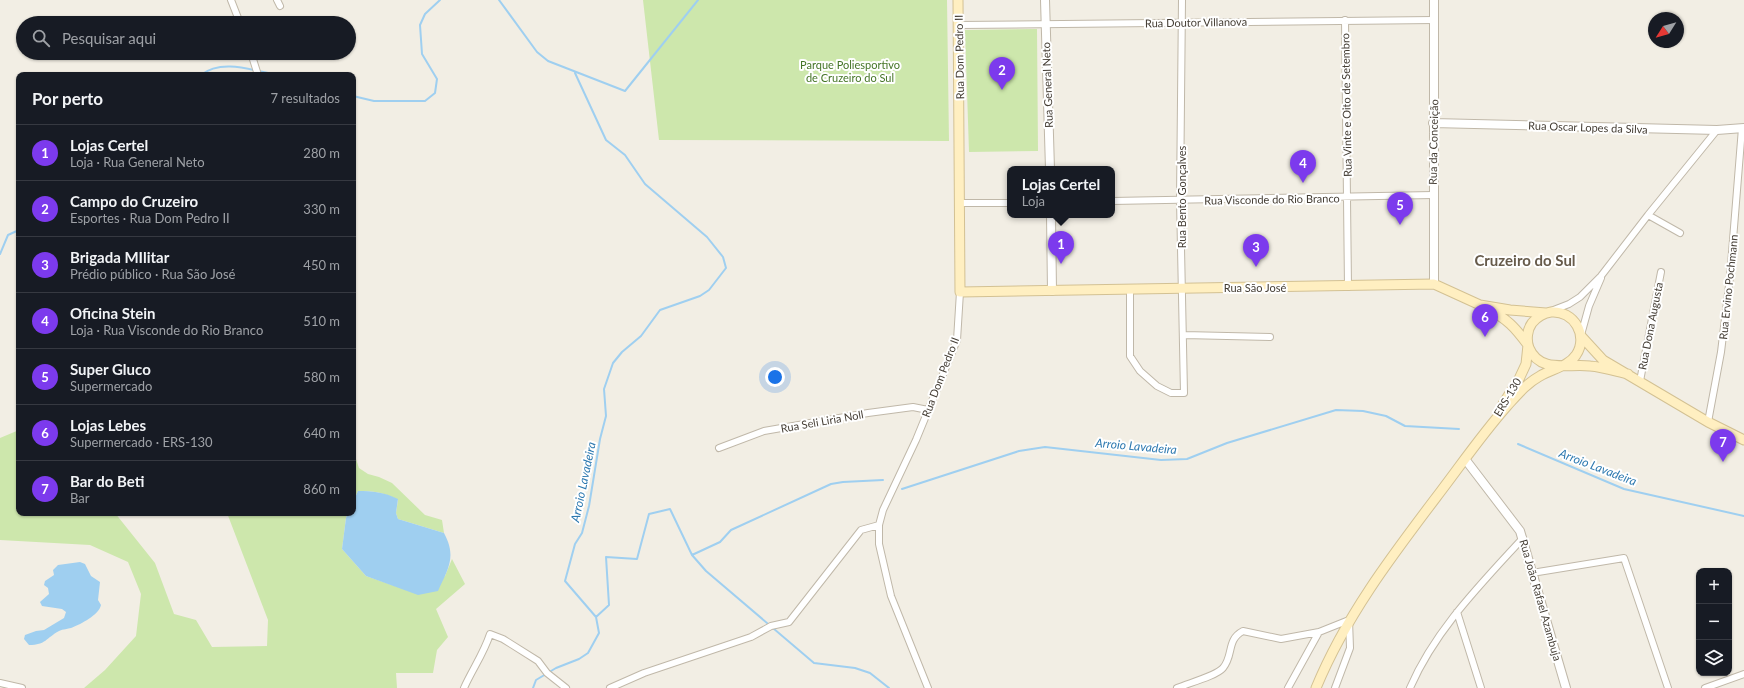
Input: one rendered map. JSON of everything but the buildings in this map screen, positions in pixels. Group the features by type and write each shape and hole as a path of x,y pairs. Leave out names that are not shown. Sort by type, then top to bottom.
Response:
{"main road":[{"name":"Rua Dom Pedro II","path":"958,0 960,292"},
{"name":"Rua São José","path":"960,292 1348,287 1434,284 1480,305 1510,310 1546,313"},
{"path":"1480,305 1507,320 1515,327 1531,351 1540,361 1546,364 1559,366 1592,366 1628,374"},
{"path":"1528,345 1528,334 1532,323 1541,315 1559,312 1566,315 1576,323 1581,336 1581,342 1578,353 1570,362 1559,366"},
{"path":"1581,336 1603,360 1708,422 1744,440"},
{"name":"ERS-130","path":"1316,688 1349,620 1382,571 1491,424 1519,379 1526,364 1528,345"},
{"name":"ERS-130","path":"1491,424 1522,390 1540,376 1559,366"}],"street":[{"path":"231,0 237,16"},
{"name":"Rua General Neto","path":"1045,0 1050,166"},
{"name":"Rua Bento Gonçalves","path":"1130,289 1130,356 1140,371 1157,386 1171,393 1184,393 1184,335 1180,200 1182,0"},
{"name":"Rua da Conceição","path":"1434,0 1432,123 1434,284"},
{"name":"Rua Vinte e Oito de Setembro","path":"1345,20 1348,287"},
{"name":"Rua Doutor Villanova","path":"959,25 1434,20"},
{"path":"254,60 257,72"},
{"name":"Rua Oscar Lopes da Silva","path":"1432,123 1717,130 1743,128"},
{"name":"Rua Ervino Pochmann","path":"1708,422 1721,352 1730,277 1743,128"},
{"path":"1546,313 1574,300 1602,276 1648,215 1717,130"},
{"name":"Rua Visconde do Rio Branco","path":"1115,201 1347,198 1433,195"},
{"path":"960,203 1007,203"},
{"path":"1648,215 1680,233"},
{"path":"1051,218 1052,290"},
{"name":"Rua Dona Augusta","path":"1640,381 1661,272"},
{"path":"1581,336 1589,306 1602,276"},
{"name":"Rua Dom Pedro II","path":"928,688 891,596 879,544 879,525 883,510 916,440 957,340 960,292"},
{"path":"1184,335 1270,337"},
{"name":"Rua Seli Liria Noll","path":"719,448 764,430 913,407 928,410"},
{"name":"Rua João Rafael Azambuja","path":"1465,459 1520,531 1566,688"},
{"path":"610,688 644,673 751,637 771,626 789,622 861,530 879,525"},
{"path":"1410,688 1432,648 1457,612 1523,538"},
{"path":"1532,573 1624,558 1668,688"},
{"path":"1457,612 1481,688"},
{"path":"1178,688 1221,670 1227,661 1233,638 1243,631 1280,639 1319,632 1349,620 1350,648 1335,688"},
{"path":"1288,688 1319,632"},
{"path":"464,688 487,643 490,634 503,639 538,661 547,673 566,688"},
{"path":"1705,688 1744,674"},
{"path":"0,683 22,688"}],"green space":[{"name":"Parque Poliesportivo de Cruzeiro do Sul","path":"643,0 947,0 949,141 659,140"},
{"path":"1037,29 1038,151 969,152 965,30"},
{"path":"16,431 16,516 117,516 155,563 174,614 196,620 212,647 267,646 268,620 228,516 347,516 342,549 366,576 418,594 445,576 452,559 465,584 436,609 448,637 437,650 433,673 396,673 397,688 84,688 105,670 136,636 141,594 128,562 90,545 0,540 0,438"},
{"path":"356,459 359,468 368,474 392,483 425,515 442,520 444,533 398,519 396,513 398,500 388,495 358,491 356,495"}],"water":[{"path":"358,491 369,491 378,492 398,499 396,513 398,519 444,533 450,549 450,563 438,591 418,595 366,576 342,549 347,516 356,516 356,495"},
{"path":"80,562 85,564 91,576 100,582 98,600 101,605 100,609 89,619 80,624 59,631 39,644 29,645 24,639 25,635 44,630 64,618 66,612 62,609 42,606 40,602 49,594 48,588 44,585 45,581 54,575 53,570 58,565"}],"waterway":[{"path":"356,97 374,101 425,101 435,93 437,79 422,54 420,25 425,14 440,0"},
{"path":"499,0 537,52 548,61 625,91 698,0"},
{"path":"206,72 218,67 228,66 262,72"},
{"name":"Arroio Lavadeira","path":"575,73 606,140 625,155 645,184 707,237 723,257 726,268 709,290 700,296 660,310 641,336 622,352 613,363 604,389 606,416 600,439 589,506 582,533 575,544 565,581 596,617 609,605 606,557 637,559 649,514 670,509 692,555 706,571 814,663 855,668 870,673 889,688"},
{"path":"0,254 8,235 16,231"},
{"name":"Arroio Lavadeira","path":"902,489 1019,451 1045,447 1161,460 1187,459 1227,443 1336,410 1363,411 1386,416 1405,426 1459,429"},
{"name":"Arroio Lavadeira","path":"1518,444 1624,489 1744,516"},
{"name":"Arroio Lavadeira","path":"692,555 720,542 731,530 831,484 883,480"},
{"path":"533,688 536,680 556,668 579,659 588,653 599,633 596,617"}],"place":[{"name":"Campo do Cruzeiro","path":"1002,90"},
{"name":"Oficina Stein","path":"1303,183"},
{"name":"Super Gluco","path":"1400,225"},
{"name":"Lojas Certel","path":"1061,264"},
{"name":"Brigada MIlitar","path":"1256,267"},
{"name":"Lojas Lebes","path":"1485,337"},
{"name":"Bar do Beti","path":"1723,462"}],"district":[{"name":"Cruzeiro do Sul","path":"1525,260"}]}
